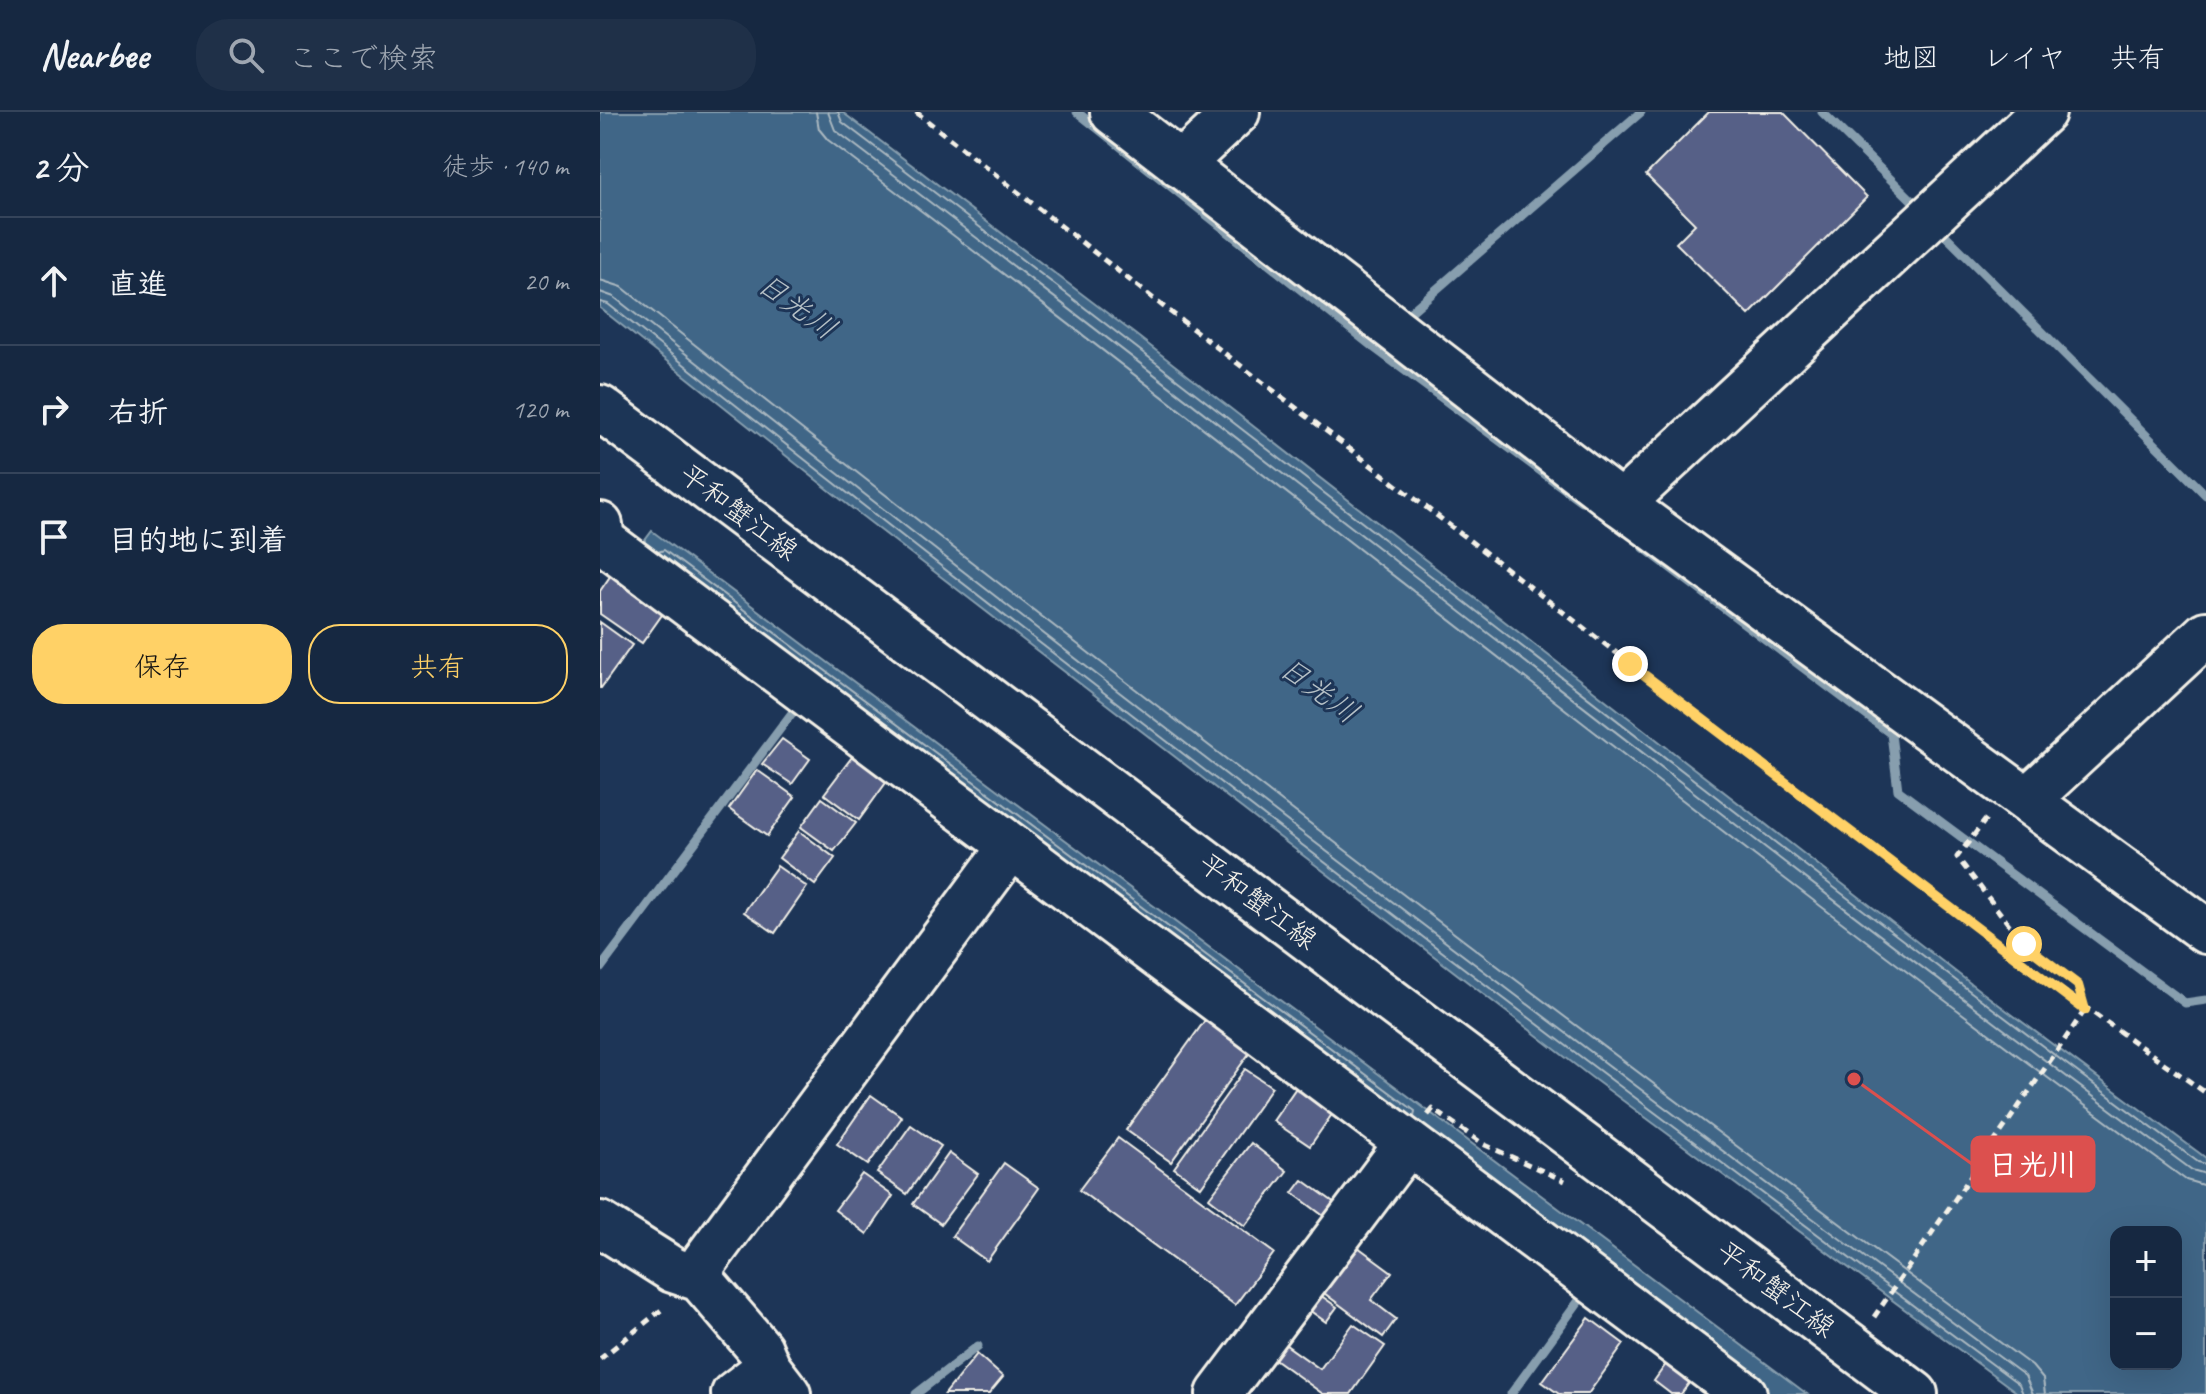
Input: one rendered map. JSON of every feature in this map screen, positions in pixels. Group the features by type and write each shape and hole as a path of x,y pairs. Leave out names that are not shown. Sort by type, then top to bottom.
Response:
{"street":[{"path":"1113,112 1621,504 2206,931"},
{"path":"1180,165 1237,112"},
{"path":"1621,504 2043,112"},
{"name":"平和蟹江線","path":"600,408 1915,1394"},
{"path":"601,536 1010,848 1213,994 1407,1144 1744,1394"},
{"path":"2027,800 2206,634"},
{"path":"700,1279 704,1262 1010,848"},
{"path":"1219,1394 1407,1144"},
{"path":"600,1224 673,1270 700,1279 760,1349 763,1385"}],"path":[{"path":"916,112 1177,316 2085,1010 2206,1091"},
{"path":"1975,832 1957,857 2024,944 2078,985 2085,1010"},
{"path":"1870,1323 2085,1010"},
{"path":"1433,1109 1483,1144 1574,1185"},
{"path":"600,1359 700,1279"}],"water":[{"path":"600,112 842,112 1136,335 1979,990 2206,1158 2206,1394 2019,1394 1591,1077 853,509 600,308"},
{"path":"652,531 1807,1394 1768,1394 656,565 640,547"}],"building":[{"path":"1709,112 1783,112 1867,197 1749,315 1676,243 1695,224 1646,175"},
{"path":"611,575 664,612 642,643 600,614 600,591"},
{"path":"600,622 632,645 601,688 600,688"},
{"path":"782,739 810,759 792,784 762,764"},
{"path":"858,749 893,773 859,820 824,794"},
{"path":"757,770 795,797 767,836 729,809"},
{"path":"822,798 856,823 834,851 801,827"},
{"path":"799,831 835,858 815,885 779,858"},
{"path":"777,866 807,887 775,933 744,912"},
{"path":"1211,1012 1256,1044 1171,1162 1126,1130"},
{"path":"1245,1069 1272,1087 1201,1187 1174,1168"},
{"path":"1300,1082 1337,1107 1310,1146 1273,1121"},
{"path":"871,1095 902,1117 868,1165 837,1144"},
{"path":"911,1125 941,1146 907,1194 877,1173"},
{"path":"1118,1138 1274,1253 1235,1305 1079,1190"},
{"path":"1251,1143 1287,1171 1245,1226 1209,1198"},
{"path":"949,1153 978,1174 941,1224 913,1204"},
{"path":"1004,1163 1039,1188 987,1261 952,1236"},
{"path":"862,1174 893,1196 867,1234 835,1210"},
{"path":"1303,1180 1339,1206 1329,1220 1293,1193"},
{"path":"1358,1247 1392,1272 1371,1300 1396,1319 1383,1337 1324,1293"},
{"path":"1313,1290 1337,1307 1326,1322 1302,1305"},
{"path":"1589,1318 1624,1344 1588,1394 1559,1394 1542,1382"},
{"path":"1353,1324 1385,1346 1351,1394 1323,1394 1269,1355 1279,1340 1320,1369"},
{"path":"977,1354 1003,1377 989,1394 945,1394"},
{"path":"1671,1357 1695,1375 1681,1394 1671,1394 1654,1381"}],"waterway":[{"path":"1077,112 1373,347 1581,501"},
{"path":"1407,315 1641,112"},
{"path":"1822,112 1920,208"},
{"path":"1938,228 2206,495"},
{"path":"1644,548 1891,734 1898,790 2185,1003 2206,1000"},
{"path":"600,969 795,709"},
{"path":"1511,1394 1586,1291"},
{"path":"916,1394 978,1346"}],"place":[{"name":"日光川","path":"1854,1079"}],"route":[{"path":"1630,664 2085,1010 2078,985 2024,944"}]}
